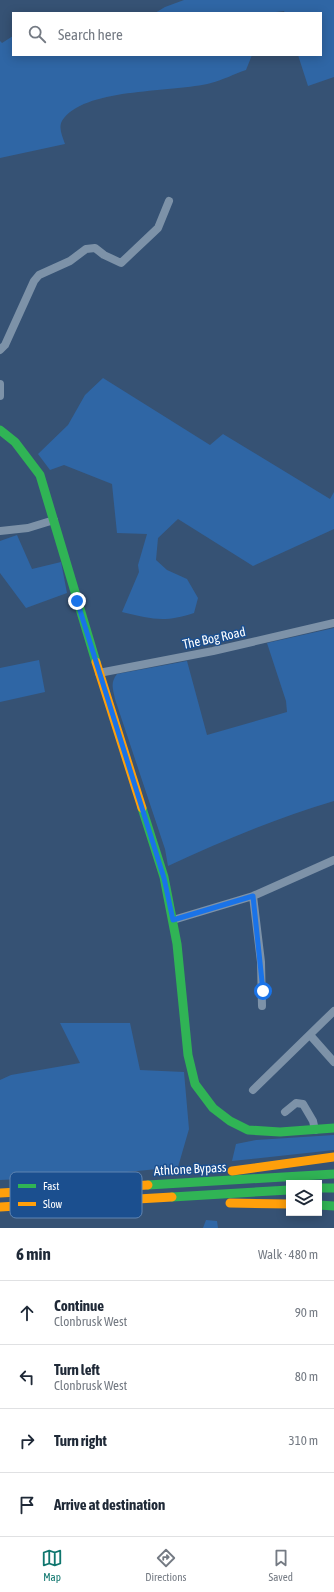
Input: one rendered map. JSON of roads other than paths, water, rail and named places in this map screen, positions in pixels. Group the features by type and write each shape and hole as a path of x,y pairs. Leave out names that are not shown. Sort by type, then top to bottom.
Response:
{"main road":[{"path":"0,430 20,448 40,475 164,878 177,944 188,1055 193,1077 200,1091 222,1115 248,1130 267,1132 334,1128"},
{"path":"142,1182 334,1157"},
{"name":"Athlone Bypass","path":"142,1185 334,1174"},
{"path":"322,1188 334,1188"},
{"name":"Athlone Bypass","path":"142,1199 286,1190"},
{"name":"Athlone Bypass","path":"0,1193 10,1192"},
{"path":"142,1206 238,1202 286,1204"},
{"path":"322,1205 334,1206"},
{"name":"Athlone Bypass","path":"0,1207 10,1206"}],"street":[{"path":"0,350 5,344 34,281 39,275 70,261 86,249 95,248 104,255 121,263 158,228 169,201"},
{"path":"0,384 0,396"},
{"path":"0,531 28,528 54,520"},
{"name":"The Bog Road","path":"100,673 213,651 334,623"},
{"path":"173,920 253,896 334,860"},
{"path":"253,896 261,962 262,1006"},
{"path":"253,1090 334,1011"},
{"path":"310,1035 334,1062"},
{"path":"285,1112 296,1103 302,1104 311,1117 315,1130"}]}
